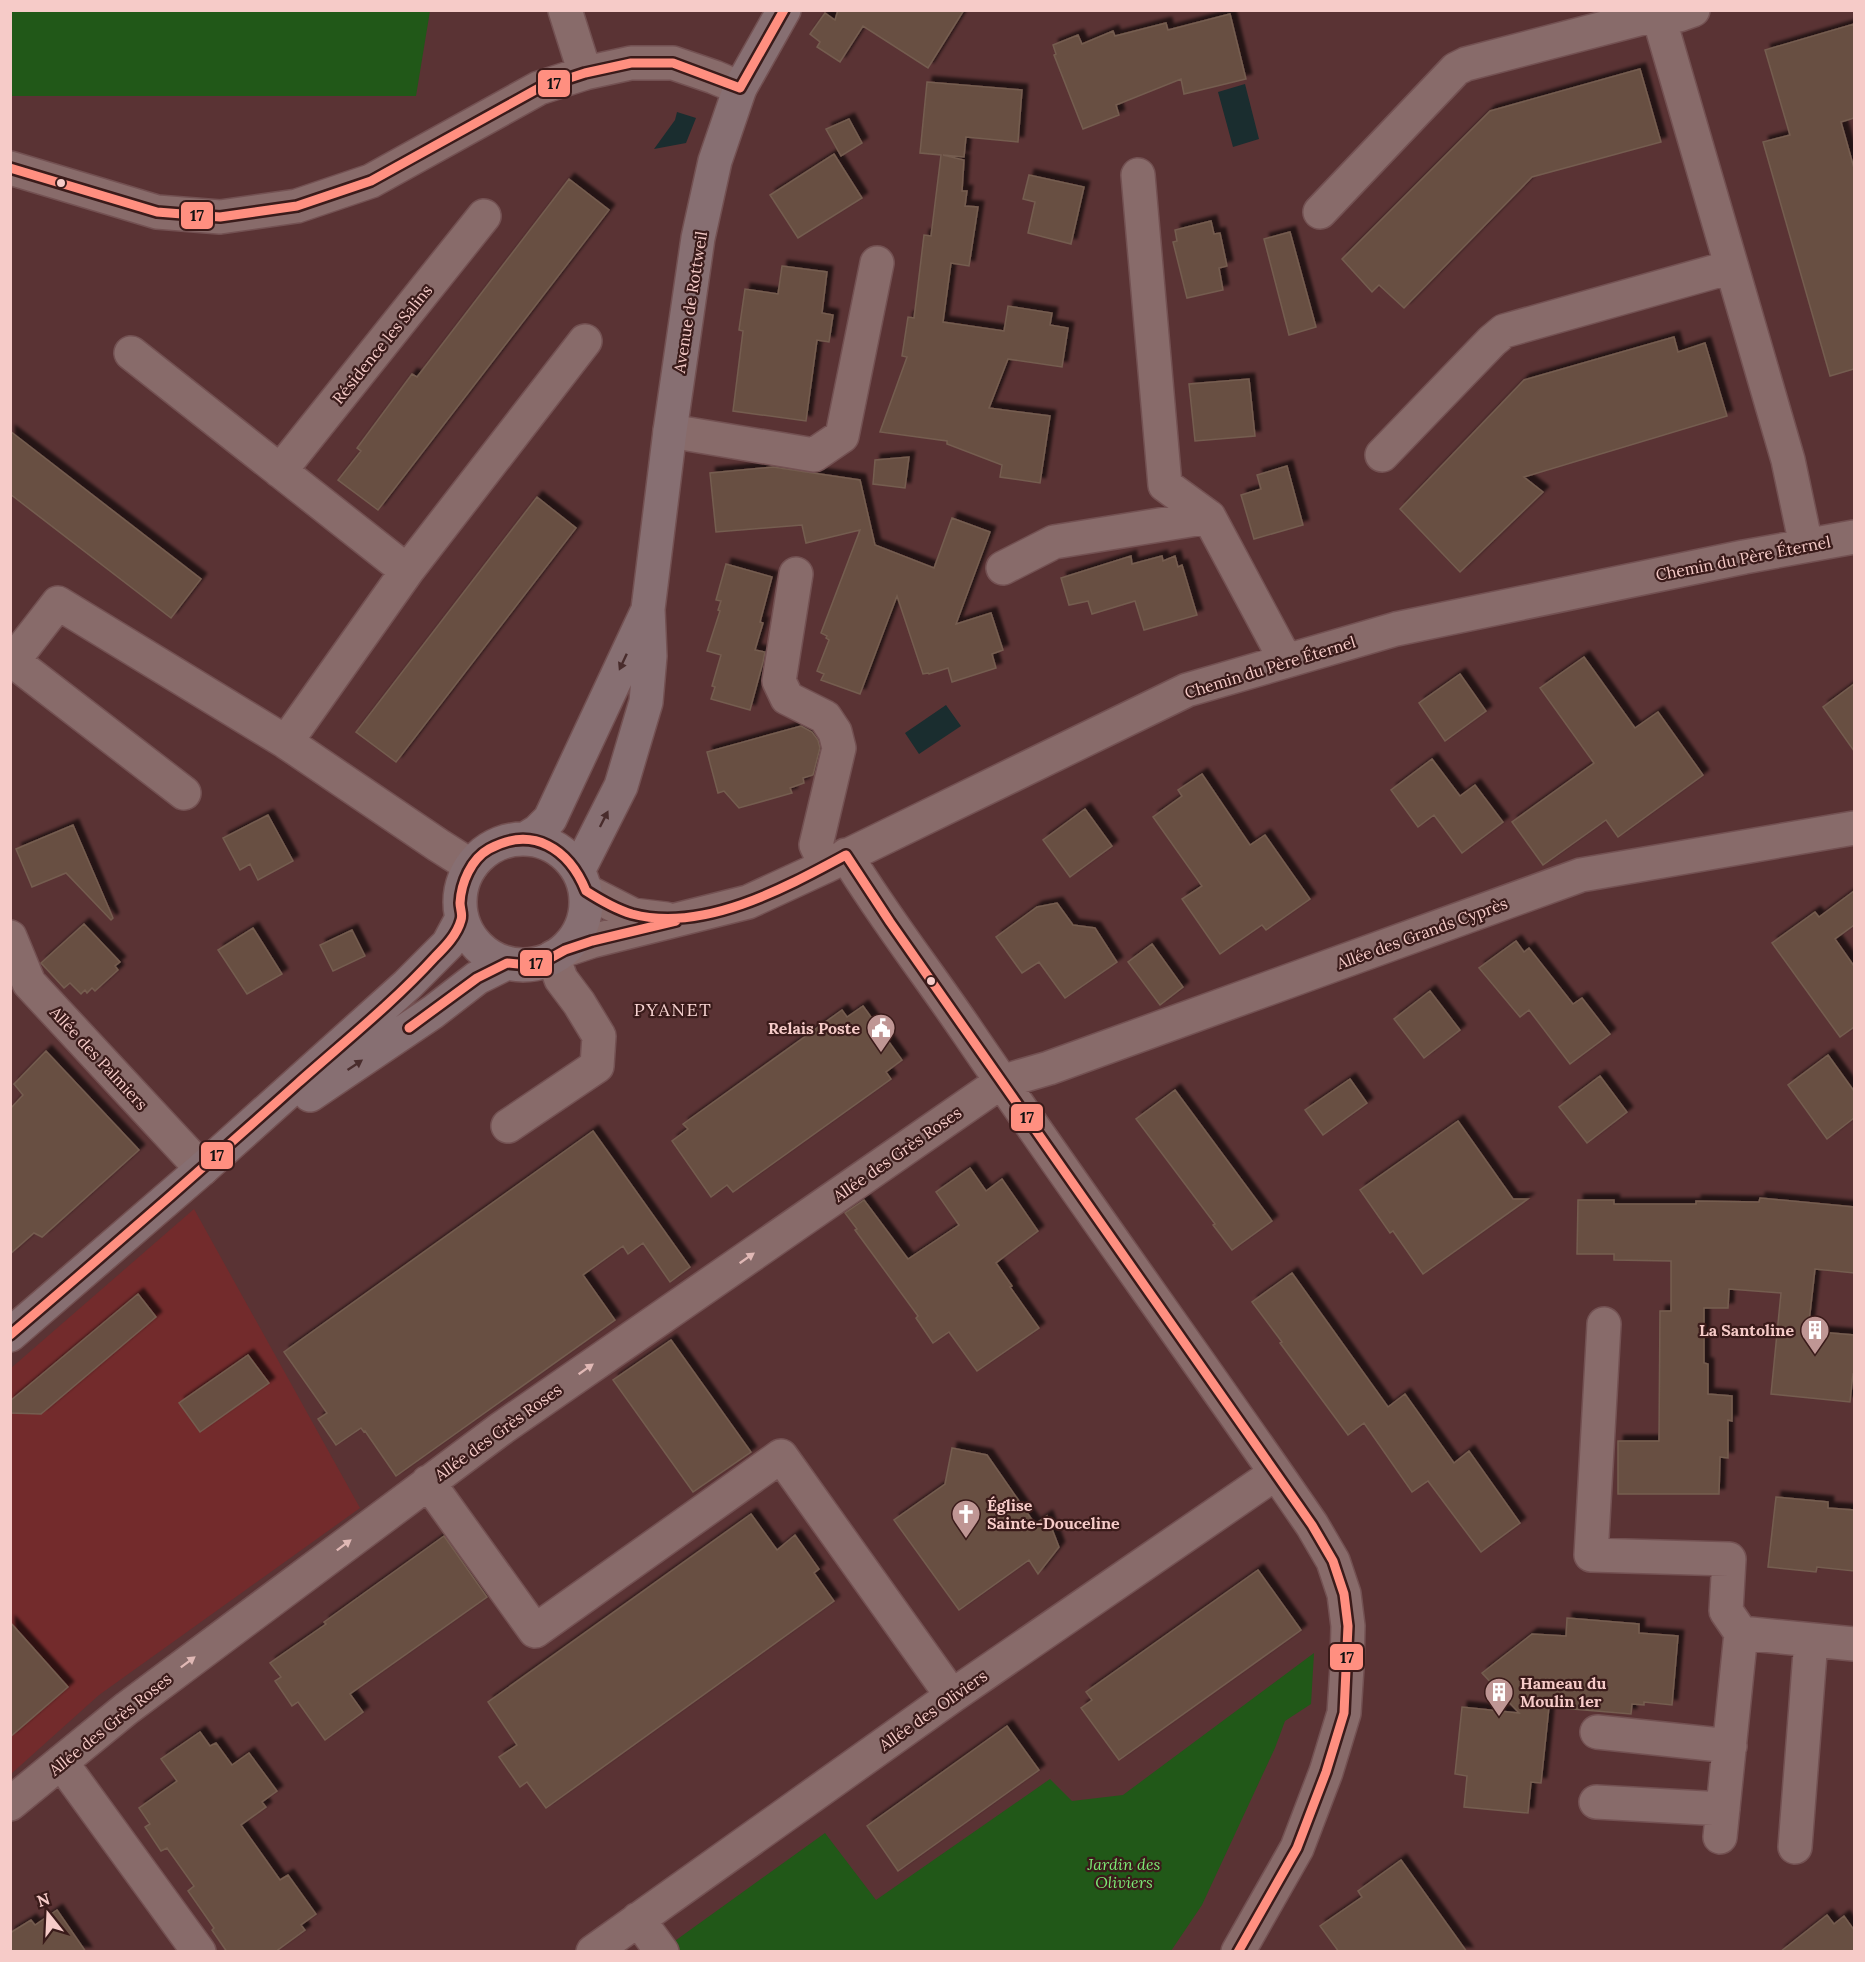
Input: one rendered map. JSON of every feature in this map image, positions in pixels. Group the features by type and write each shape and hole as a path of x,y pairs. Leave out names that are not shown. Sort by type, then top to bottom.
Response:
{"main road":[{"name":"Avenue de Rottweil","path":"582,881 621,786 646,702 650,656 648,609 670,430 698,238 715,161 740,88 784,10"},
{"name":"Avenue de Rottweil","path":"525,839 538,831 550,819 648,609"},
{"path":"525,839 547,844 565,855 582,881 586,913 578,933 559,953 548,960 528,965 507,963 489,955 474,942 462,918 460,904 463,884 471,866 486,851 505,842 525,839"},
{"path":"10,1335 202,1169 407,985 448,944 462,918"},
{"path":"202,1169 433,1012 477,978 507,963"}],"street":[{"path":"566,10 585,72"},
{"path":"1320,212 1456,69 1466,64 1658,14 1679,15 1693,10"},
{"path":"1658,14 1788,460 1806,545"},
{"path":"10,168 157,212 220,217 297,206 371,181 538,88 585,72 631,63 673,63 740,88"},
{"path":"1138,175 1165,485 1209,517 1286,661"},
{"name":"Résidence les Salins","path":"280,471 483,216"},
{"path":"670,430 814,455 842,436 877,263"},
{"path":"1382,455 1504,331 1731,267"},
{"path":"286,742 407,572 585,341"},
{"path":"131,353 407,572"},
{"path":"1004,568 1054,542 1209,517"},
{"name":"Chemin du Père Éternel","path":"559,953 592,941 748,902 1187,690 1396,629 1854,537"},
{"path":"796,574 779,681 787,698 825,717 835,732 839,748 816,845 836,861 876,903 932,980 1312,1525 1333,1561 1344,1594 1348,1626 1344,1713 1326,1772 1296,1848 1238,1952"},
{"path":"184,793 13,661 58,603 286,742 471,866"},
{"name":"Allée des Grands Cyprès","path":"1001,1082 1049,1068 1581,875 1854,828"},
{"name":"Chemin du Père Éternel","path":"582,881 633,915 659,919 688,918"},
{"name":"Allée des Palmiers","path":"10,938 29,983 202,1169"},
{"path":"508,1126 597,1066 599,1036 561,979 559,953"},
{"name":"Allée des Grès Roses","path":"10,1804 126,1709 502,1428 1001,1082"},
{"path":"1596,1802 1722,1823 1741,1633 1726,1611 1729,1559 1591,1555 1604,1324"},
{"path":"428,1482 535,1631 781,1456 952,1696"},
{"name":"Allée des Oliviers","path":"593,1952 952,1696 1276,1473"},
{"path":"1741,1633 1854,1644"},
{"path":"1795,1847 1811,1640"},
{"path":"1597,1732 1730,1746"},
{"path":"62,1762 199,1952"},
{"path":"639,1919 662,1952"}],"shaded area":[{"path":"1245,84 1259,139 1233,147 1218,92"},
{"path":"677,112 696,118 686,143 654,149 675,120"},
{"path":"946,705 961,726 919,754 905,733"},
{"path":"194,1209 360,1508 99,1695 11,1774 10,1369"}],"green space":[{"path":"11,10 430,11 416,96 11,96"},
{"name":"Jardin des Oliviers","path":"1314,1653 1311,1704 1285,1721 1275,1748 1202,1905 1171,1951 678,1952 672,1943 825,1833 876,1900 1050,1779 1072,1801 1123,1795"}],"building":[{"path":"838,10 964,10 928,68 863,26 840,62 817,47 820,42 810,34 825,13 835,20"},
{"path":"1230,14 1246,79 1184,94 1181,79 1116,105 1119,115 1083,129 1054,55 1056,54 1053,45 1078,35 1082,44 1113,31 1115,36 1166,23 1168,30"},
{"path":"1854,24 1854,118 1841,122 1854,168 1854,369 1830,376 1763,142 1790,135 1765,50"},
{"path":"1640,69 1661,142 1532,177 1404,308 1379,285 1372,292 1342,259 1490,111"},
{"path":"927,82 1022,90 1018,142 966,137 964,157 943,155 964,160 962,191 967,191 965,206 978,207 969,266 951,263 943,322 1004,331 1008,306 1052,313 1050,325 1068,328 1062,367 1008,359 989,408 1050,416 1040,483 1000,477 1002,465 947,444 947,441 880,432 907,357 902,356 908,317 914,318 924,235 931,236 941,155 920,153"},
{"path":"849,119 862,143 841,156 826,129"},
{"path":"834,154 862,198 798,238 770,195"},
{"path":"1029,175 1084,187 1071,244 1028,233 1035,202 1023,199"},
{"path":"569,179 609,210 378,510 338,480 361,451 357,448 412,374 417,377"},
{"path":"1211,221 1214,234 1220,233 1227,266 1219,268 1223,290 1187,298 1173,242 1177,241 1175,230"},
{"path":"1290,232 1316,327 1289,335 1264,239"},
{"path":"782,266 827,272 822,313 833,315 829,342 817,340 806,421 733,411 743,331 739,330 745,289 778,294"},
{"path":"1674,337 1678,352 1705,343 1727,416 1524,477 1543,492 1460,572 1400,509 1524,380"},
{"path":"1249,379 1255,436 1195,441 1189,384"},
{"path":"10,431 201,579 171,618 10,494"},
{"path":"909,457 905,488 873,484 875,460"},
{"path":"1287,466 1303,525 1254,539 1241,495 1261,489 1257,475"},
{"path":"773,467 860,480 875,545 934,568 952,518 990,532 956,624 991,613 1003,650 992,654 996,668 952,682 948,668 923,674 897,596 860,694 821,680 824,674 817,671 829,640 821,633 860,530 806,543 802,525 716,532 710,473"},
{"path":"537,497 576,528 396,762 356,732"},
{"path":"1131,556 1132,564 1162,556 1163,561 1175,556 1178,567 1182,565 1197,615 1144,630 1135,601 1092,614 1088,601 1069,605 1061,578"},
{"path":"726,564 772,577 755,650 765,652 750,710 711,699 715,687 712,686 721,655 707,651 720,611 718,610 721,601 716,600"},
{"path":"1584,657 1635,728 1658,712 1703,775 1618,837 1606,820 1543,865 1512,822 1594,763 1540,688"},
{"path":"1460,674 1486,711 1445,741 1419,703"},
{"path":"1854,684 1854,751 1823,707"},
{"path":"801,726 812,732 820,748 813,775 803,778 804,783 790,788 792,793 739,808 724,791 718,793 707,752"},
{"path":"1432,759 1460,796 1475,785 1503,822 1462,853 1434,815 1418,827 1391,790"},
{"path":"1202,774 1250,845 1265,835 1310,899 1266,930 1262,925 1220,954 1182,899 1202,886 1153,817 1182,796 1178,790"},
{"path":"1085,809 1112,846 1070,877 1043,840"},
{"path":"268,815 293,861 258,880 250,864 240,870 223,838"},
{"path":"73,825 113,918 111,920 66,873 32,887 16,849"},
{"path":"1854,891 1854,925 1835,939 1854,966 1854,1027 1840,1037 1772,943 1815,912 1819,917"},
{"path":"1057,903 1073,925 1095,928 1117,962 1065,998 1039,962 1022,973 996,937 1037,907"},
{"path":"84,924 120,962 115,966 118,970 95,991 92,988 87,993 85,990 81,994 70,983 64,988 41,963"},
{"path":"253,928 282,974 247,994 218,950"},
{"path":"352,930 365,956 333,971 320,945"},
{"path":"1516,941 1524,952 1529,948 1573,1004 1582,998 1610,1034 1570,1064 1529,1010 1520,1017 1479,968"},
{"path":"1152,944 1183,987 1160,1005 1128,962"},
{"path":"1430,991 1460,1030 1424,1058 1394,1019"},
{"path":"863,1006 902,1060 886,1072 891,1079 733,1192 727,1185 711,1197 672,1141 688,1129 683,1124 842,1010 847,1017"},
{"path":"46,1051 139,1150 42,1237 34,1233 10,1254 10,1109 23,1095 14,1084"},
{"path":"1828,1055 1854,1091 1854,1118 1827,1139 1788,1085"},
{"path":"1600,1076 1627,1112 1587,1143 1559,1107"},
{"path":"1350,1079 1367,1103 1323,1135 1305,1110"},
{"path":"1175,1090 1272,1221 1232,1250 1136,1119"},
{"path":"1458,1121 1513,1199 1528,1199 1423,1274 1393,1231 1390,1233 1360,1190"},
{"path":"593,1131 690,1267 670,1282 643,1243 628,1254 623,1246 583,1275 615,1320 396,1476 361,1428 336,1445 318,1419 327,1413 284,1352"},
{"path":"970,1168 986,1191 1002,1179 1038,1231 996,1263 1039,1328 977,1371 949,1332 933,1343 916,1318 918,1316 845,1213 864,1200 908,1259 959,1225 936,1192"},
{"path":"1760,1198 1854,1207 1854,1273 1815,1269 1808,1331 1854,1335 1854,1374 1850,1402 1771,1394 1781,1293 1729,1289 1728,1308 1704,1308 1704,1363 1708,1364 1708,1394 1732,1396 1732,1421 1728,1420 1728,1458 1720,1457 1719,1494 1618,1494 1618,1441 1659,1441 1660,1311 1671,1311 1671,1261 1614,1260 1614,1254 1577,1254 1578,1200 1614,1200 1614,1204 1696,1204 1696,1201 1759,1202"},
{"path":"1292,1273 1388,1407 1405,1394 1454,1463 1469,1451 1520,1523 1481,1552 1428,1481 1412,1492 1364,1423 1348,1435 1252,1302"},
{"path":"138,1294 156,1317 41,1414 10,1413 10,1401"},
{"path":"671,1340 751,1452 693,1492 613,1380"},
{"path":"248,1355 269,1383 200,1432 179,1403"},
{"name":"Église Sainte-Douceline","path":"952,1448 987,1455 1035,1524 1047,1516 1059,1547 1038,1574 1029,1560 959,1610 894,1520 945,1484"},
{"path":"1776,1497 1828,1502 1828,1508 1854,1510 1854,1571 1817,1567 1816,1572 1768,1567"},
{"path":"751,1514 777,1550 795,1535 819,1569 814,1573 834,1601 546,1808 527,1782 520,1787 499,1757 517,1745 488,1702"},
{"path":"444,1536 487,1597 350,1694 363,1712 325,1740 298,1702 292,1706 275,1681 281,1677 270,1663"},
{"path":"1258,1570 1301,1630 1119,1760 1081,1708 1092,1700 1086,1692"},
{"name":"Hameau du Moulin 1er","path":"1567,1618 1639,1624 1639,1633 1678,1636 1672,1705 1644,1702 1644,1705 1632,1704 1631,1714 1549,1707 1541,1783 1531,1782 1528,1813 1464,1807 1467,1776 1455,1774 1462,1707 1519,1713 1482,1673 1532,1634 1566,1636"},
{"path":"10,1622 68,1687 10,1737"},
{"path":"1007,1726 1039,1770 898,1871 867,1826"},
{"path":"200,1732 210,1746 216,1743 232,1765 249,1753 277,1791 262,1802 266,1807 241,1825 280,1880 288,1875 316,1914 301,1925 305,1930 275,1952 227,1952 212,1930 214,1928 188,1891 194,1886 167,1848 161,1851 145,1827 150,1824 139,1808 177,1781 161,1759"},
{"path":"1401,1860 1467,1952 1339,1952 1320,1926 1362,1897 1358,1891"},
{"path":"57,1910 86,1952 10,1952 10,1933 31,1920 35,1925"},
{"path":"1827,1915 1834,1924 1844,1916 1854,1930 1854,1952 1780,1952"}],"transit line":[{"name":"17","path":"740,88 784,10"},
{"name":"17","path":"10,168 157,212 220,217 297,206 371,181 539,88 585,73 631,63 673,63 740,88"},
{"name":"17","path":"10,1335 368,1022 419,974 457,931 462,918 460,903 462,888 468,872 477,859 489,849 505,842 520,840 548,845 570,863 586,891 626,912 659,918 687,917 743,904 797,881 846,855"},
{"name":"17","path":"846,855 890,922 1312,1525 1333,1561 1344,1594 1348,1626 1344,1713 1326,1772 1297,1848 1238,1952"},
{"name":"17","path":"409,1028 477,978 507,963 528,965 547,960 565,950 592,941 676,921"}],"place":[{"name":"Relais Poste","path":"881,1054"},
{"name":"La Santoline","path":"1815,1356"},
{"name":"Église Sainte-Douceline","path":"966,1540"},
{"name":"Hameau du Moulin 1er","path":"1499,1718"}],"district":[{"name":"PYANET","path":"673,1010"}]}
